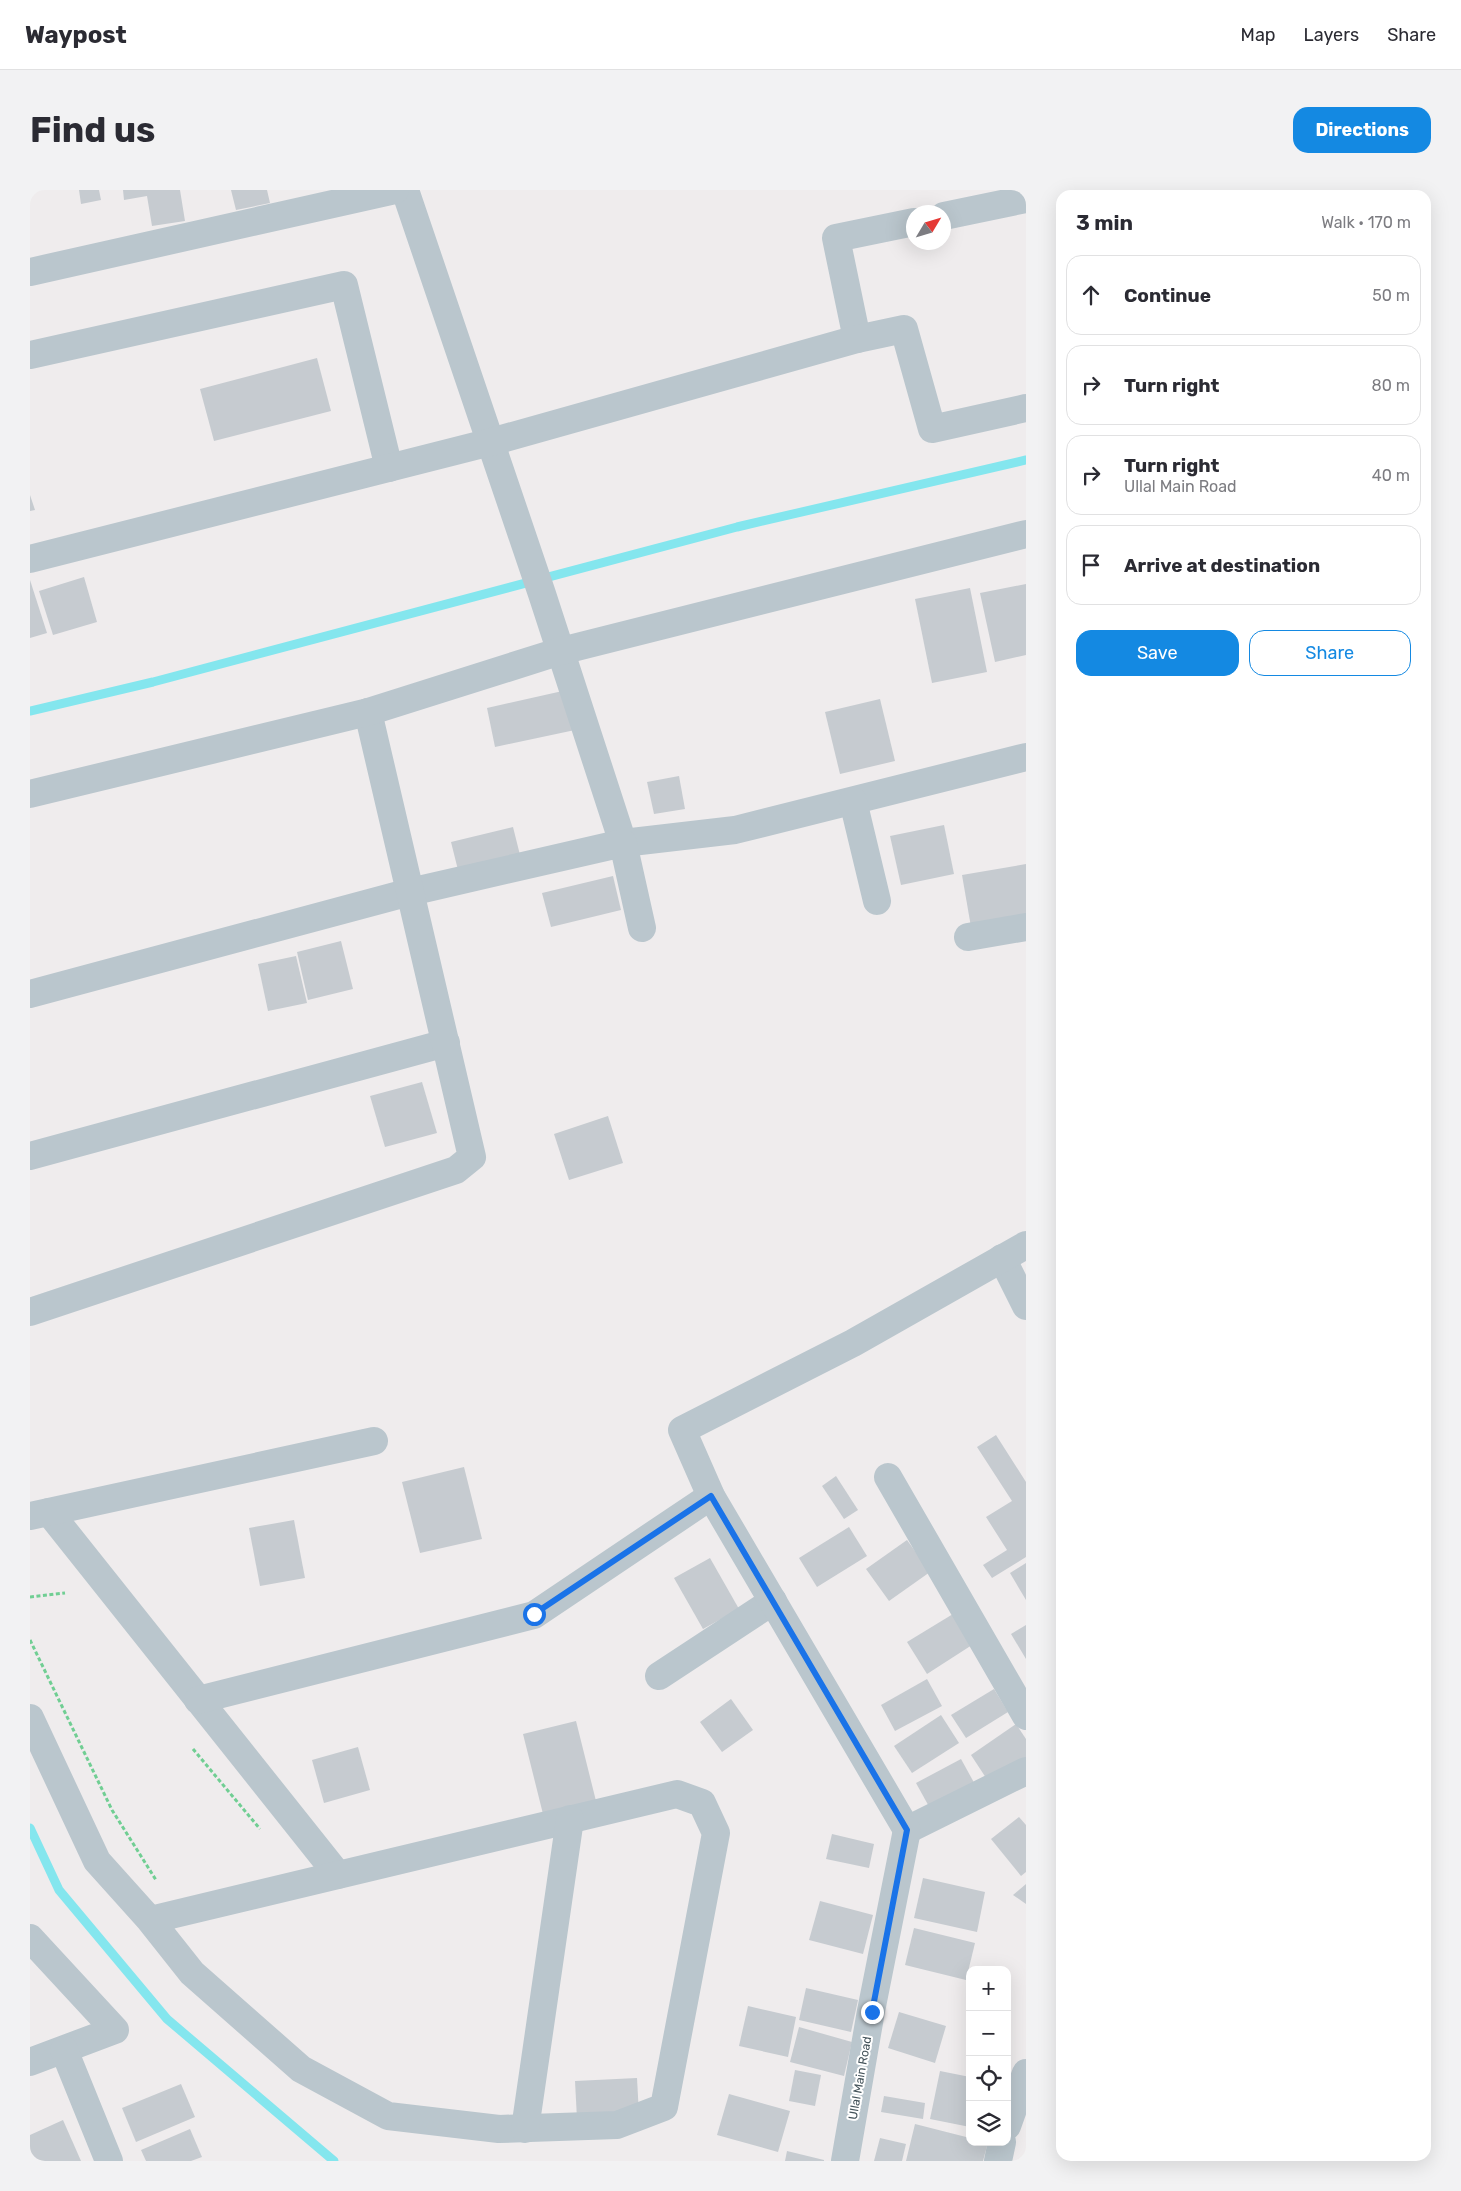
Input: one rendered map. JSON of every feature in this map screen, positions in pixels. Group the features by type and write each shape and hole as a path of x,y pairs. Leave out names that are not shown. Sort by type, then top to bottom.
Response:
{"street":[{"path":"30,272 395,190"},
{"path":"405,190 542,594 623,843 642,928"},
{"path":"951,215 1026,199"},
{"path":"857,339 836,238 906,224"},
{"path":"30,356 344,285 389,468"},
{"path":"30,559 491,442 857,339 904,329 932,429 1026,408"},
{"path":"30,794 368,712 561,651 1026,534"},
{"path":"30,1312 456,1170 472,1157 368,712"},
{"path":"30,994 410,892 623,843 735,830 1026,757"},
{"path":"853,801 877,901"},
{"path":"968,937 1026,926"},
{"path":"30,1156 446,1043"},
{"path":"1026,1245 853,1343 682,1430 711,1496 907,1830 1026,1771"},
{"path":"1002,1258 1026,1306"},
{"path":"338,1876 198,1700 39,1514 374,1441"},
{"path":"888,1477 1026,1716"},
{"path":"198,1700 534,1614 711,1496"},
{"path":"659,1676 773,1601"},
{"path":"30,1718 97,1861 150,1920 192,1973 301,2069 388,2116 499,2129 525,2129 617,2125 664,2107 716,1833 702,1803 677,1794 150,1920"},
{"path":"525,2129 570,1819"},
{"name":"Ullal Main Road","path":"846,2161 907,1830"},
{"path":"30,1938 115,2030 30,2062"},
{"path":"64,2050 109,2161"},
{"path":"1011,2115 1026,2073"},
{"path":"998,2161 1001,2146"}],"path":[{"path":"30,1597 66,1593"},
{"path":"30,1640 112,1810 158,1883 182,1913"},
{"path":"193,1749 262,1831"}],"building":[{"path":"79,190 99,190 101,200 81,204"},
{"path":"123,190 180,190 185,221 152,226 147,196 124,200"},
{"path":"231,190 267,190 270,203 236,210"},
{"path":"317,358 331,411 214,441 200,389"},
{"path":"30,495 35,510 30,511"},
{"path":"84,577 97,622 53,635 39,591"},
{"path":"30,580 47,633 30,638"},
{"path":"1026,584 1026,655 995,662 980,593"},
{"path":"970,588 987,672 932,683 915,599"},
{"path":"567,690 575,730 495,747 487,708"},
{"path":"880,699 895,761 840,774 825,712"},
{"path":"679,776 685,809 654,814 647,782"},
{"path":"944,825 954,874 901,885 890,836"},
{"path":"513,827 520,855 458,870 451,842"},
{"path":"1026,864 1026,918 971,927 962,875"},
{"path":"613,876 621,910 551,927 542,893"},
{"path":"341,941 353,989 308,1000 297,952"},
{"path":"296,956 307,1003 268,1011 258,964"},
{"path":"422,1082 437,1133 385,1147 370,1096"},
{"path":"608,1116 623,1163 569,1180 554,1134"},
{"path":"996,1435 1026,1482 1026,1557 992,1578 983,1565 1007,1550 986,1517 1012,1501 977,1447"},
{"path":"464,1467 482,1539 420,1553 402,1482"},
{"path":"836,1476 858,1510 844,1519 822,1486"},
{"path":"294,1520 305,1578 260,1586 249,1528"},
{"path":"849,1527 867,1556 817,1587 799,1558"},
{"path":"907,1540 930,1572 889,1601 866,1569"},
{"path":"710,1558 739,1609 703,1629 674,1578"},
{"path":"1026,1563 1026,1600 1010,1573"},
{"path":"953,1614 972,1645 927,1674 907,1642"},
{"path":"1026,1625 1026,1659 1011,1634"},
{"path":"927,1679 942,1706 895,1731 881,1705"},
{"path":"994,1689 1008,1712 966,1738 951,1715"},
{"path":"731,1699 753,1730 722,1752 700,1722"},
{"path":"941,1715 959,1743 912,1773 894,1746"},
{"path":"576,1721 596,1801 543,1814 523,1734"},
{"path":"1016,1724 1026,1739 1026,1760 990,1784 971,1755"},
{"path":"358,1747 370,1790 324,1803 312,1760"},
{"path":"961,1759 977,1788 932,1812 916,1783"},
{"path":"1019,1817 1026,1825 1026,1872 1021,1876 991,1839"},
{"path":"832,1834 874,1844 869,1868 826,1859"},
{"path":"923,1878 985,1892 977,1932 914,1918"},
{"path":"1026,1884 1026,1904 1013,1895"},
{"path":"820,1901 873,1915 863,1954 809,1940"},
{"path":"914,1928 975,1943 969,1966 966,1966 966,1980 905,1965"},
{"path":"806,1988 858,2000 851,2032 799,2020"},
{"path":"748,2006 796,2017 788,2057 739,2046"},
{"path":"899,2012 946,2026 935,2063 888,2048"},
{"path":"799,2027 852,2042 844,2076 790,2062"},
{"path":"795,2070 821,2075 815,2106 789,2101"},
{"path":"940,2071 966,2076 966,2126 930,2119"},
{"path":"637,2078 639,2115 577,2119 575,2081"},
{"path":"181,2084 195,2117 136,2142 122,2108"},
{"path":"729,2094 790,2111 778,2152 717,2135"},
{"path":"884,2096 925,2103 923,2119 881,2112"},
{"path":"63,2120 81,2161 30,2161 30,2135"},
{"path":"915,2124 966,2137 966,2146 987,2146 983,2161 906,2161"},
{"path":"190,2129 202,2157 191,2161 146,2161 141,2150"},
{"path":"880,2138 906,2144 902,2161 874,2161"},
{"path":"787,2151 824,2160 824,2161 785,2161"}],"waterway":[{"path":"30,711 153,682 737,527 1026,460"},
{"path":"30,1828 59,1890 167,2019 334,2161"}],"route":[{"path":"534,1614 711,1496 907,1830 872,2012"}]}
